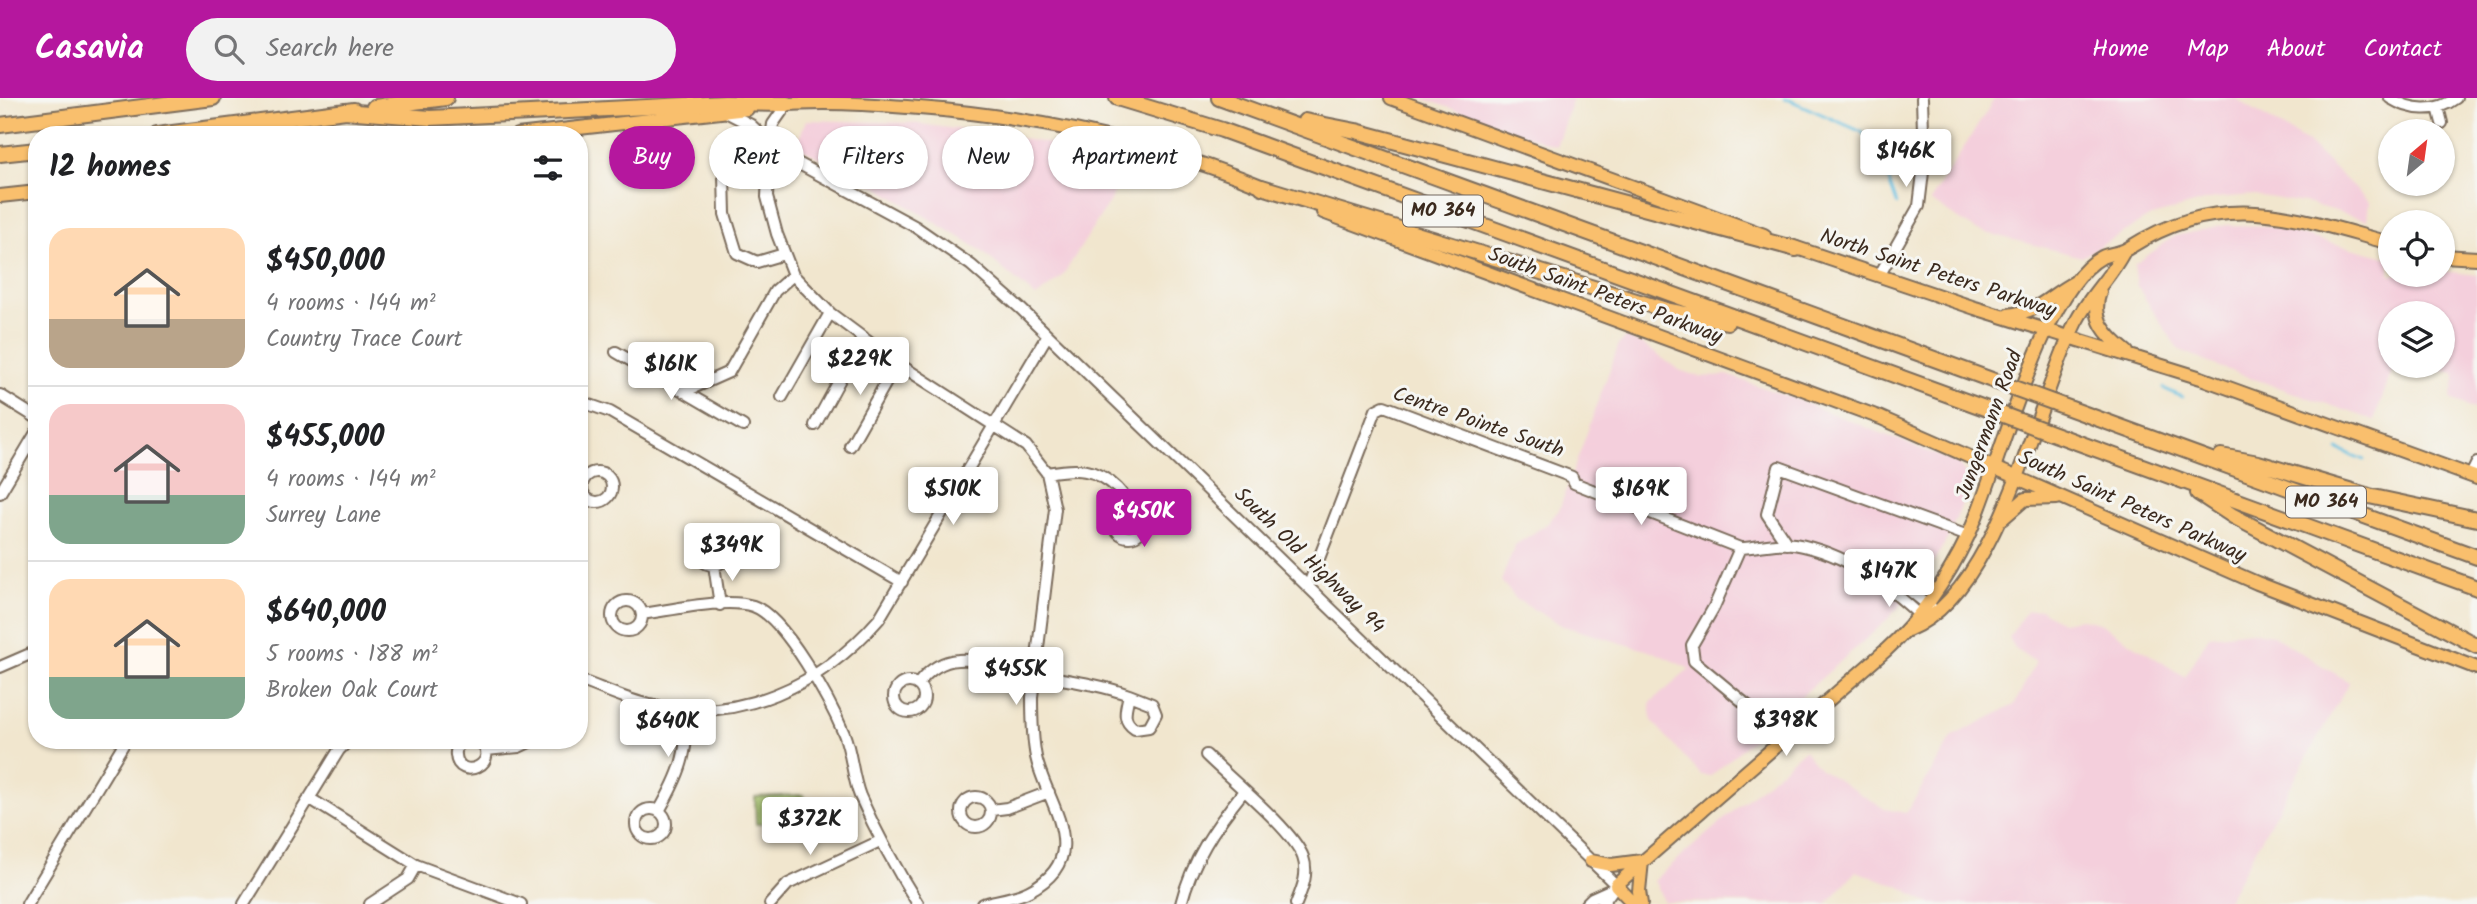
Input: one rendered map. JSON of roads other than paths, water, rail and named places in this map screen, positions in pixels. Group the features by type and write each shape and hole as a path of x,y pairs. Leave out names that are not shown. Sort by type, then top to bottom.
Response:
{"highway":[{"path":"0,125 213,98"},
{"path":"228,126 446,98"},
{"name":"MO 364","path":"1118,98 1211,126 2477,588"},
{"name":"MO 364","path":"1219,98 2477,557"},
{"path":"345,111 430,118 725,103 787,104"},
{"path":"1262,113 1356,131 1796,248"},
{"path":"0,155 28,151"},
{"path":"1262,187 1665,310 1767,329"},
{"path":"2175,447 2258,463 2369,496 2477,519"},
{"path":"2176,479 2233,516 2477,646"}],"main road":[{"name":"North Saint Peters Parkway","path":"1391,98 1796,248 2133,356 2474,477"},
{"name":"South Saint Peters Parkway","path":"588,127 787,104 885,105 1030,121 1139,146 1262,187 1314,209 1881,418 2257,583 2477,668"},
{"path":"0,196 28,193"},
{"name":"Jungermann Road","path":"1922,618 1927,603 1948,573 1968,536 2047,330 2078,281 2102,257 2124,251 2145,236 2186,219 2240,211 2284,215 2378,240"},
{"name":"Jungermann Road","path":"1614,887 1922,618 1937,613 1960,586 1996,523 2070,337 2085,307 2115,270 2124,251"},
{"path":"2455,257 2477,258"},
{"path":"2003,316 2037,309 2059,290 2078,281"},
{"path":"2102,284 2097,298 2097,318 2108,336 2133,356"},
{"path":"1996,523 2025,499 2062,498"},
{"path":"1591,861 1611,865 1642,861 1639,891 1641,904"},
{"name":"South Old Highway 94","path":"1614,887 1634,904"}],"street":[{"path":"1878,276 1919,206 1924,164 1922,98"},
{"path":"2390,98 2417,109 2438,107 2456,98"},
{"path":"773,126 787,104"},
{"path":"2438,107 2441,119"},
{"name":"South Old Highway 94","path":"724,111 752,126"},
{"name":"South Old Highway 94","path":"804,166 870,201 944,246 997,287 1591,861 1614,887"},
{"path":"724,189 725,214 737,253 757,262 784,254"},
{"path":"767,189 767,197 793,275 830,313 897,363 1026,446 1047,473 1055,509 1034,674 1032,722 1036,758 1060,813 1064,834 1055,868 1042,883 1027,893 982,904"},
{"path":"684,392 729,372 775,291 793,275"},
{"path":"782,397 830,313"},
{"path":"588,683 650,705 689,709 738,707 772,697 813,678 853,649 879,619 902,582 1047,336"},
{"path":"814,425 863,337"},
{"path":"615,352 743,426"},
{"path":"850,446 897,363"},
{"path":"0,395 28,412"},
{"path":"588,404 610,412 902,582"},
{"name":"Centre Pointe South","path":"1308,587 1376,410 1384,406 1572,477 1574,483 1740,548 1787,544 1804,547 1872,574 1892,576 1937,613"},
{"path":"0,493 28,447"},
{"path":"2474,477 2477,463"},
{"path":"1787,544 1767,514 1779,467 1968,536"},
{"path":"1047,473 1087,469 1107,479 1127,499 1128,508"},
{"path":"1740,548 1714,607 1692,645 1694,661 1765,720 1782,739"},
{"path":"714,565 720,605"},
{"name":"Centre Pointe South","path":"1872,574 1922,618"},
{"path":"642,614 720,605 754,606 771,617 787,633 844,733 858,792 880,841 918,904"},
{"path":"0,667 28,655"},
{"path":"918,684 939,665 956,660 976,659 1034,674 1100,685 1129,695"},
{"path":"659,811 681,773 687,751 689,709"},
{"path":"27,904 121,749"},
{"path":"244,904 309,798 343,749"},
{"path":"458,749 456,753 459,763 467,768 481,765 486,750 497,749"},
{"path":"1206,755 1296,844 1303,856 1305,880 1296,904"},
{"path":"991,810 1007,808 1049,792"},
{"path":"1181,904 1192,868 1205,842 1243,792"},
{"path":"309,798 416,864 521,904"},
{"path":"770,904 788,884 880,841"},
{"path":"370,904 393,891 408,878 416,864"},
{"path":"1586,904 1614,887"},
{"path":"1602,904 1614,887"}],"waterway":[{"path":"1785,98 1862,132 1880,156 1897,204"},
{"path":"2163,388 2182,397"},
{"path":"2338,449 2364,460"}]}
